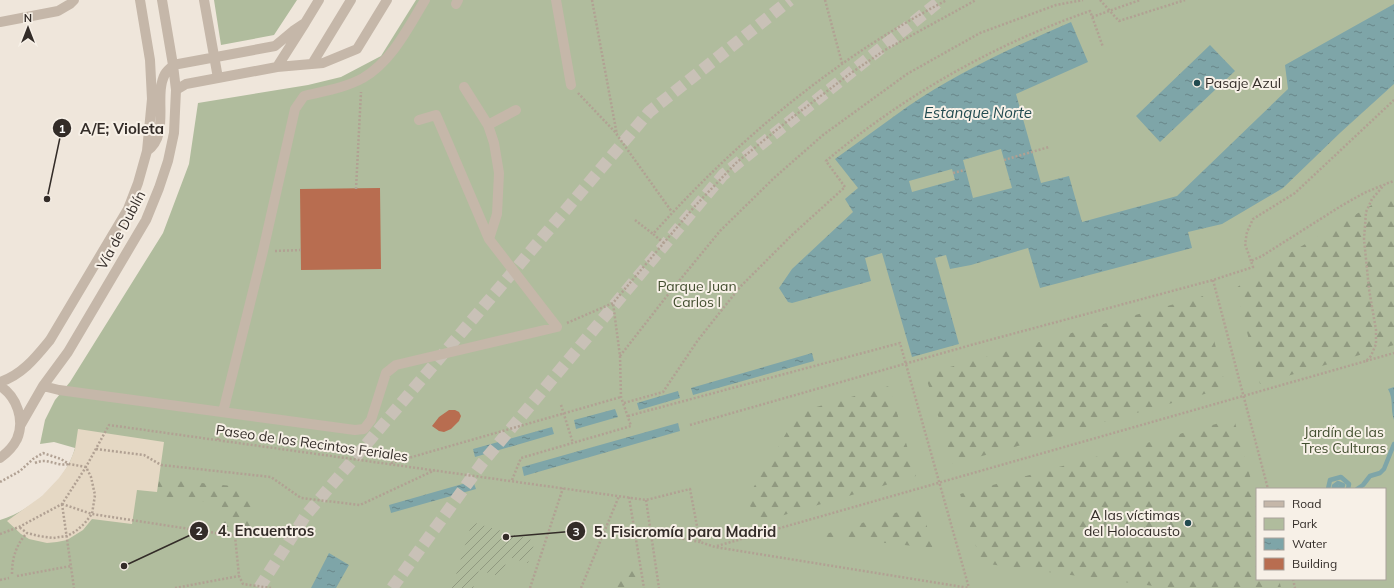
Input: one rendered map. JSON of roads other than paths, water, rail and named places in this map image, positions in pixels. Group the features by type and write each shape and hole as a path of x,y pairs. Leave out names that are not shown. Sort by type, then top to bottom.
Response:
{"street":[{"path":"0,22 58,11 74,0"},
{"name":"Vía de Dublín","path":"0,382 7,380 21,372 50,340 128,208 138,183 147,151 152,99 150,60 140,0"},
{"name":"Vía de Dublín","path":"0,458 10,450 17,439 20,426 43,386 68,352 146,220 159,188 168,161 174,133 176,90 162,0"},
{"path":"204,0 218,78"},
{"path":"277,67 319,0"},
{"path":"312,64 351,0"},
{"path":"176,90 186,84 277,67 324,63 357,49 387,0"},
{"path":"223,412 263,251 295,109 304,96 342,87 362,78 383,63 402,37 425,0"},
{"path":"556,0 571,85"},
{"path":"147,151 153,146 158,136 162,84 165,73 173,65 275,46 305,23"},
{"path":"464,87 488,125 494,143 499,173 497,214 489,239"},
{"path":"488,125 516,110"},
{"path":"43,386 59,390 355,430 364,429 371,420 386,373 396,365 557,328 489,239 436,115 419,120"},
{"path":"0,386 9,394 15,403 19,412 20,426"}],"water":[{"name":"Estanque Norte","path":"1394,4 1394,84 1341,132 1283,188 1222,224 1188,232 1192,248 1040,288 1028,248 971,265 950,269 946,255 935,258 959,344 912,357 882,253 865,258 871,281 792,303 788,302 779,288 792,269 853,212 845,199 858,188 835,159 907,107 946,82 987,60 1050,31 1071,22 1088,62 1016,94 1041,183 1069,176 1082,222 1177,196 1288,89 1285,65","holes":["1001,149 1012,188 973,198 963,160","952,169 955,180 912,192 909,181"]},
{"path":"1210,45 1235,71 1160,142 1136,116"},
{"path":"812,353 814,361 693,395 691,388"},
{"path":"1394,387 1394,420 1391,397 1388,389"},
{"path":"678,391 680,398 639,410 637,403"},
{"path":"615,409 618,417 576,429 574,420"},
{"path":"678,423 680,431 524,476 522,467"},
{"path":"552,427 554,434 475,457 473,449"},
{"path":"473,481 476,489 391,513 389,505"},
{"path":"329,553 349,565 336,588 311,588"}],"waterway":[{"path":"1358,488 1370,476 1380,473 1384,469 1394,444"},
{"path":"1328,488 1330,480 1341,477 1349,484 1348,488"},
{"path":"1334,488 1334,486 1338,483 1343,485 1342,488"}],"tunnel":[{"path":"259,588 306,515 649,112 790,0"},
{"path":"392,588 483,462 723,175 941,0"}],"place":[{"name":"Pasaje Azul","path":"1197,83"},
{"name":"A/E; Violeta","path":"47,199"},
{"name":"A las víctimas del Holocausto","path":"1188,523"},
{"name":"5. Fisicromía para Madrid","path":"506,537"},
{"name":"4. Encuentros","path":"124,566"}],"park label":[{"name":"Parque Juan Carlos I","path":"697,294"},
{"name":"Jardín de las Tres Culturas","path":"1344,440"}]}
